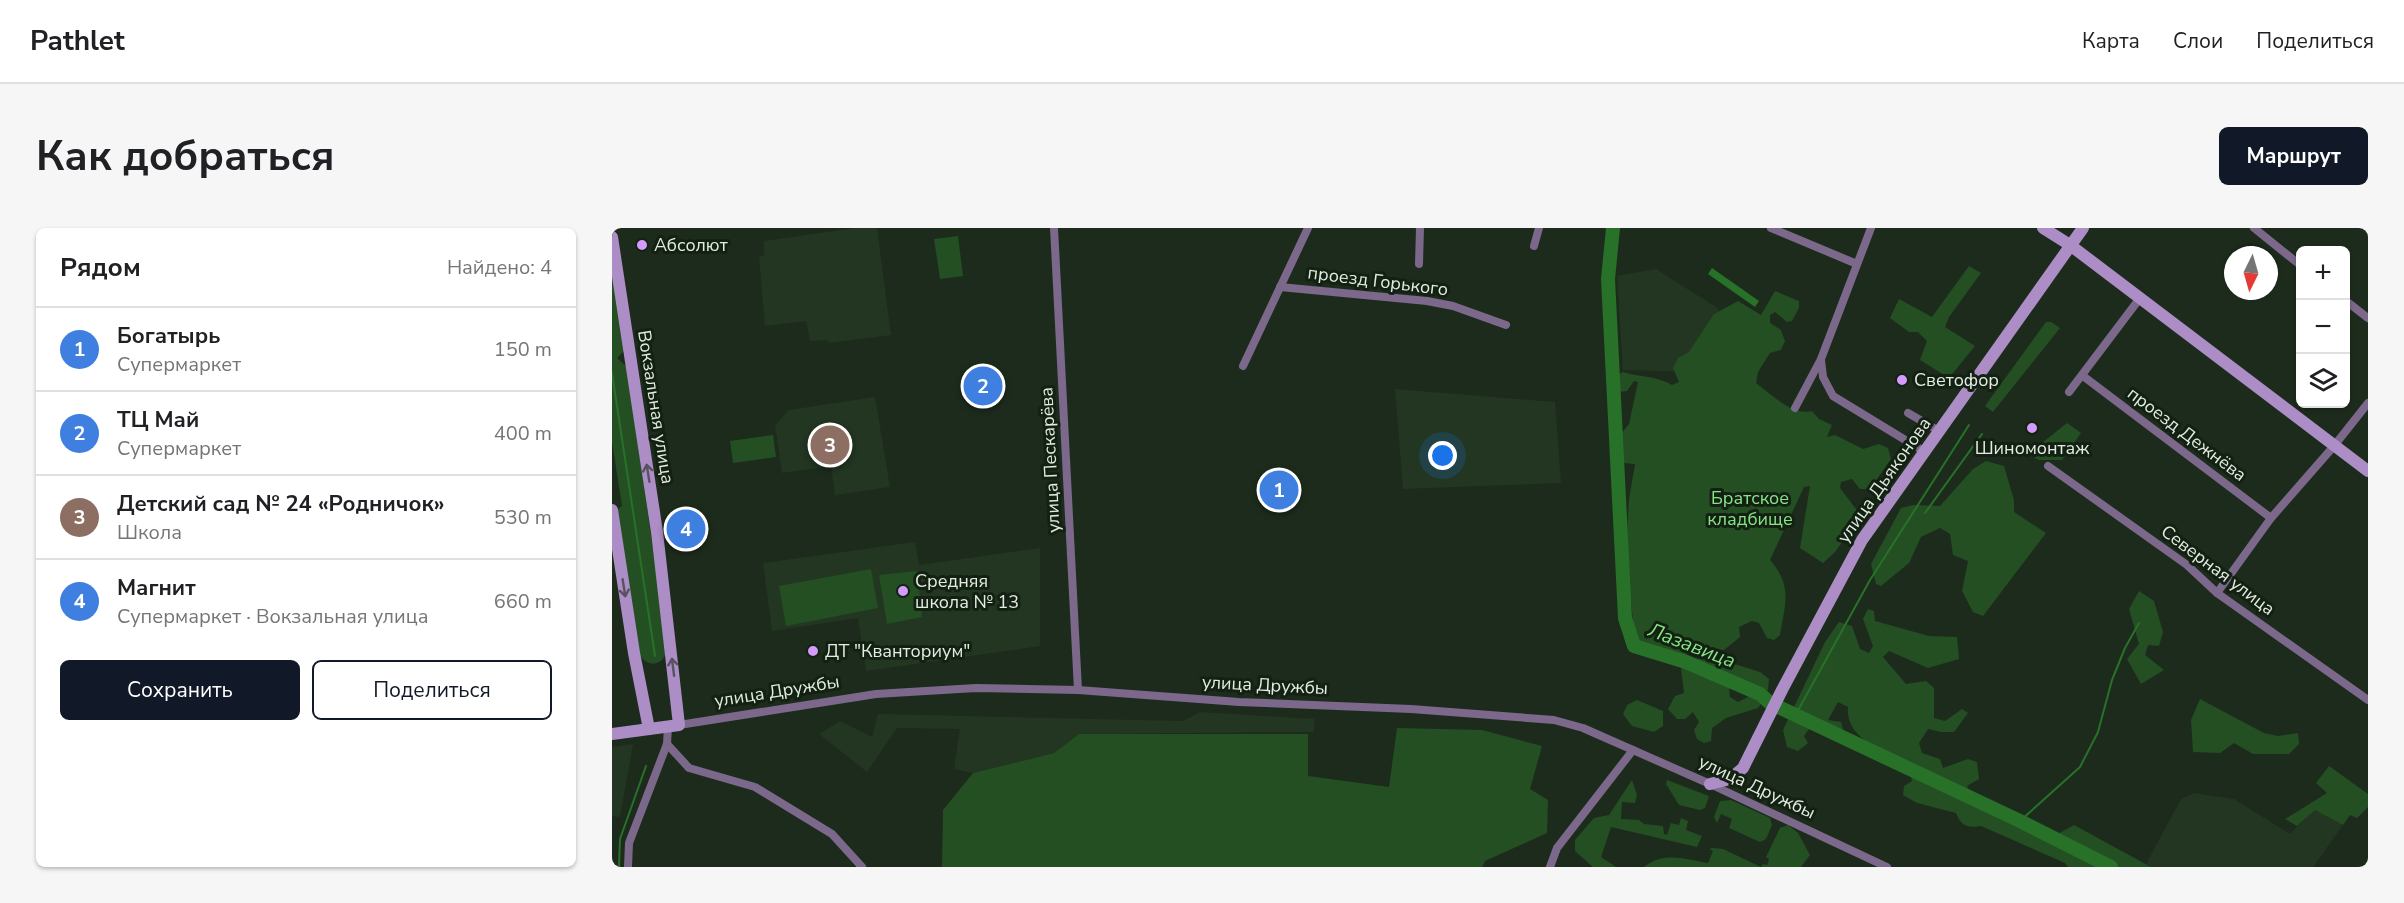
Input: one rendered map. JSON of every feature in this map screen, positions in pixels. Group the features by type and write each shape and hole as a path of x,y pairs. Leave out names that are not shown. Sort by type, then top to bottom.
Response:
{"main road":[{"path":"2043,228 2070,245 2368,471"},
{"name":"улица Дьяконова","path":"1710,784 1730,779 1743,768 1862,540 2083,228"},
{"name":"Вокзальная улица","path":"612,237 657,532 674,726"},
{"path":"612,510 634,653 649,729"},
{"name":"улица Дружбы","path":"612,734 674,726"}],"street":[{"name":"улица Пескарёва","path":"1054,228 1078,690"},
{"path":"1243,366 1308,228"},
{"path":"1419,264 1420,228"},
{"path":"1534,246 1539,228"},
{"path":"1771,228 1857,264"},
{"path":"1795,408 1821,359 1871,228"},
{"path":"2254,228 2296,261"},
{"name":"проезд Горького","path":"1280,287 1427,301 1453,306 1506,325"},
{"path":"2069,392 2140,298"},
{"path":"2350,303 2368,318"},
{"path":"1821,359 1823,377 1833,396 1924,452"},
{"name":"проезд Дежнёва","path":"2083,376 2271,518"},
{"path":"2217,593 2271,518 2368,403"},
{"path":"1908,413 1940,431"},
{"name":"Северная улица","path":"2048,466 2187,565 2217,593 2368,700"},
{"name":"улица Дружбы","path":"674,726 876,694 976,688 1078,690 1239,702 1411,709 1554,720 1583,728 1633,750 1887,867"},
{"name":"Вокзальная улица","path":"628,867 629,843 674,726"},
{"path":"667,744 689,768 755,787 832,834 862,867"},
{"path":"1550,867 1557,848 1633,750"}],"shaded area":[{"path":"856,228 877,228 891,335 828,343 827,340 810,341 806,321 765,326 759,257 764,255 764,241"},
{"path":"1712,268 1759,301 1755,307 1708,274"},
{"path":"1656,269 1719,309 1695,372 1623,370 1617,276"},
{"path":"1395,389 1555,402 1561,483 1403,489"},
{"path":"875,397 890,487 835,495 831,466 782,473 775,425 789,410"},
{"name":"Средняя школа № 13","path":"915,542 919,565 1040,548 1040,646 866,671 858,618 772,631 763,563"},
{"path":"1200,712 1314,719 1314,732 1079,734 1054,753 973,773 954,769 960,729 897,728 867,772 819,734 840,721 872,737 878,714 1183,721"},
{"path":"633,744 620,817 612,816 612,747"},
{"path":"2194,793 2234,799 2290,834 2315,809 2343,825 2313,867 2151,867 2146,864 2181,799"}],"green space":[{"path":"958,236 963,276 940,279 934,239"},
{"path":"612,266 625,350 617,358 627,367 667,648 663,659 655,664 646,661 638,652 616,511 622,506 612,442"},
{"path":"1969,266 1981,273 1949,317 1945,327 1975,346 1949,378 1920,360 1927,341 1918,332 1909,332 1890,318 1899,299 1932,317"},
{"name":"Братское кладбище","path":"1775,291 1799,301 1799,308 1792,321 1787,322 1775,312 1770,315 1770,323 1781,330 1785,341 1781,350 1770,353 1758,372 1756,383 1789,407 1804,412 1812,411 1819,419 1832,425 1827,437 1835,435 1863,449 1879,444 1888,448 1891,459 1870,489 1860,489 1852,479 1841,482 1840,488 1856,509 1859,518 1835,552 1823,563 1800,548 1810,486 1804,487 1770,560 1785,587 1786,596 1780,635 1774,640 1767,638 1759,623 1752,621 1739,627 1740,637 1724,650 1689,652 1682,659 1673,653 1635,642 1631,601 1624,592 1629,499 1635,464 1624,463 1619,457 1621,434 1629,424 1638,382 1634,381 1627,391 1619,392 1615,384 1617,375 1623,372 1654,378 1672,385 1679,382 1673,368 1678,358 1689,352 1714,314 1738,301 1761,315"},
{"path":"2046,322 2051,322 2060,328 1993,412 1985,406"},
{"path":"2067,423 2081,433 2062,460 2039,460 2033,457 2033,450"},
{"path":"773,435 776,457 733,463 730,441"},
{"path":"1986,461 2004,466 2014,500 2014,512 2046,533 1983,616 1973,612 1962,591 1968,561 1953,555 1950,534 1940,528 1921,537 1909,563 1881,586 1876,584 1871,564 1901,508 1913,505 1940,506 1973,469"},
{"path":"871,569 878,608 786,626 779,586"},
{"path":"917,571 922,617 887,624 879,575"},
{"path":"2139,591 2154,601 2163,632 2159,646 2148,645 2145,655 2164,670 2141,684 2127,659 2139,644 2129,609"},
{"path":"1868,609 1874,611 1875,621 1929,636 1957,637 1959,659 1928,668 1889,651 1883,657 1906,684 1926,681 1934,688 1934,718 1945,721 1962,709 1968,713 1954,732 1928,729 1919,743 1922,753 1940,759 1943,768 1968,759 1977,762 1979,779 1967,786 1970,795 2056,835 2074,825 2151,867 2068,867 2065,863 1981,826 1965,825 1956,813 1917,803 1903,795 1904,786 1912,781 1906,763 1877,748 1859,735 1849,718 1848,707 1838,702 1828,720 1841,722 1843,729 1838,737 1809,729 1804,736 1808,743 1798,751 1787,747 1783,730 1825,642 1839,622 1852,626 1860,649 1869,653 1873,646 1863,619"},
{"path":"1712,657 1760,672 1769,679 1768,690 1762,692 1736,681 1729,689 1730,697 1738,702 1757,695 1762,702 1758,708 1726,718 1712,728 1711,741 1704,743 1697,739 1694,730 1699,722 1693,712 1685,719 1677,719 1668,709 1675,696 1684,693 1681,669 1687,660"},
{"path":"2200,699 2264,733 2278,736 2298,733 2299,744 2289,754 2253,754 2234,743 2220,753 2193,752 2191,720"},
{"path":"1637,700 1663,711 1663,726 1654,732 1632,726 1623,714 1627,705"},
{"path":"1397,728 1482,730 1542,746 1530,789 1548,800 1547,833 1485,861 1482,867 942,867 943,810 973,773 1054,753 1079,734 1308,734 1308,776 1389,787"},
{"path":"2329,766 2368,794 2368,807 2357,818 2350,815 2343,825 2315,810 2297,826 2285,819 2327,793 2316,783"},
{"path":"1632,780 1637,795 1635,803 1622,802 1621,819 1639,820 1644,824 1663,826 1664,834 1667,835 1671,823 1679,825 1681,818 1688,821 1686,830 1702,836 1697,847 1611,827 1601,857 1616,867 1593,867 1575,851 1575,840 1594,818 1609,815"},
{"path":"1667,780 1709,796 1705,808 1700,810 1679,805 1666,784"},
{"path":"1731,800 1770,818 1772,825 1766,839 1760,842 1729,828 1732,819 1721,814 1717,823 1714,817 1720,801"},
{"path":"1788,825 1798,833 1810,855 1801,867 1761,867 1763,864 1767,865 1769,859 1766,857 1780,828"},
{"path":"1709,849 1723,849 1761,867 1644,867 1659,859 1667,858 1683,858 1708,863 1713,851"}],"waterway":[{"name":"Лазавица","path":"1613,228 1608,279 1625,618 1634,646 1686,662 1760,694 1770,703 2020,821 2111,867"},
{"path":"612,373 655,656"},
{"path":"1796,714 1870,580 1969,425"},
{"path":"1925,513 1982,434"},
{"path":"2020,821 2080,767 2098,732 2112,680 2125,648 2139,623"},
{"path":"619,867 620,839 646,766"}],"place":[{"name":"Абсолют","path":"642,245"},
{"name":"Светофор","path":"1902,380"},
{"name":"ТЦ Май","path":"983,386"},
{"name":"Шиномонтаж","path":"2032,428"},
{"name":"Детский сад № 24 «Родничок»","path":"830,445"},
{"name":"Богатырь","path":"1279,490"},
{"name":"Магнит","path":"686,529"},
{"name":"Средняя школа № 13","path":"903,591"},
{"name":"ДТ \"Кванториум\"","path":"813,651"}]}
